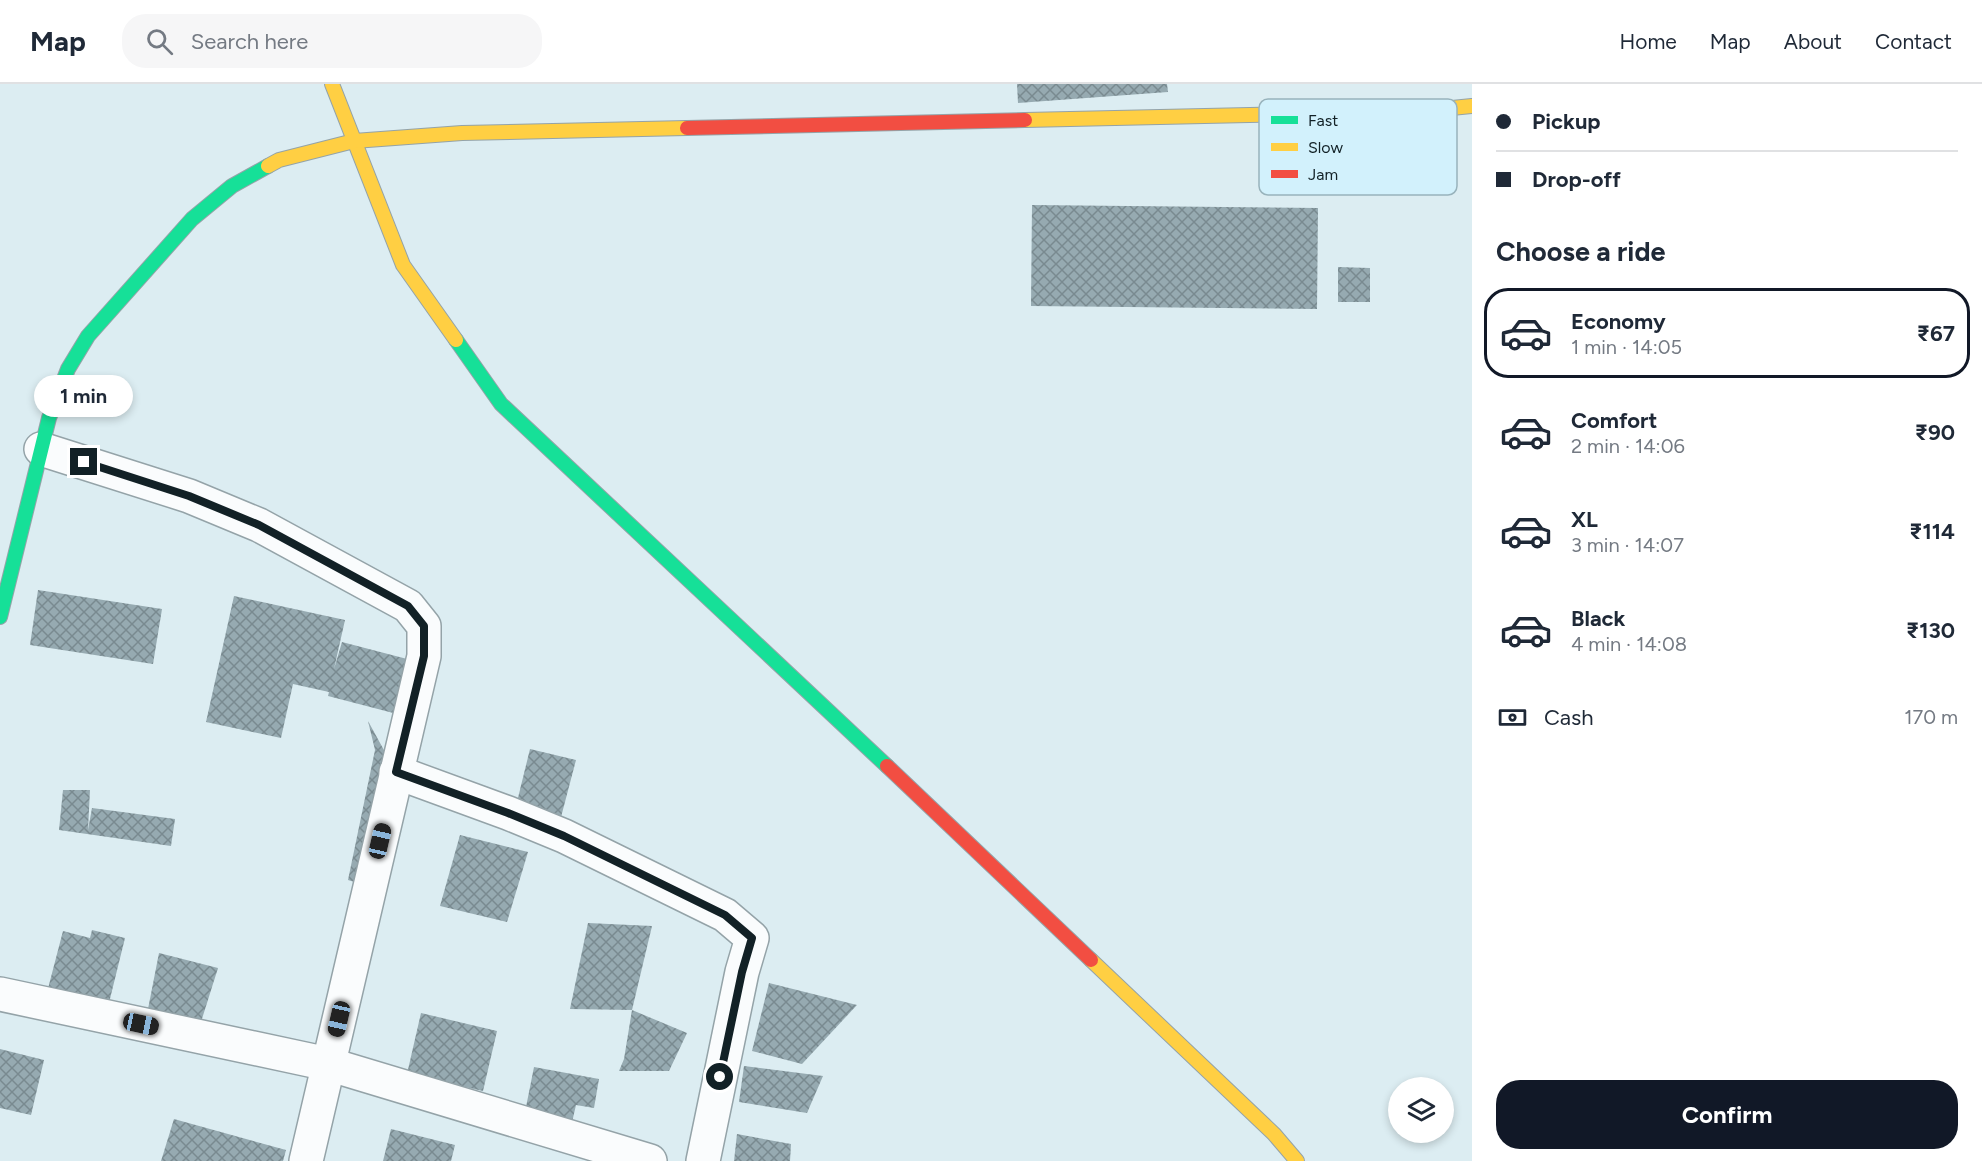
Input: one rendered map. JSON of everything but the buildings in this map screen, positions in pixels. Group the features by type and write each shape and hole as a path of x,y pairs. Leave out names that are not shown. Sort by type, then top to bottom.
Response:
{"street":[{"path":"332,84 403,265 501,404 864,744 1265,1126 1297,1161"},
{"path":"1457,108 1472,106"},
{"path":"0,617 49,418 68,369 88,336 192,219 232,186 279,160 354,141 462,133 1259,115"},
{"path":"41,448 189,496 259,525 408,606 424,626 424,656 306,1161"},
{"path":"396,772 564,836 725,915 752,938 742,972 703,1161"},
{"path":"0,994 328,1064 650,1161"}],"traffic: fast":[{"path":"0,617 49,418 68,369 88,336 192,219 232,186 268,166"},
{"path":"456,340 501,404 887,766"}],"traffic: slow":[{"path":"332,84 403,265 456,340"},
{"path":"1457,108 1472,106"},
{"path":"1025,120 1259,115"},
{"path":"268,166 279,160 354,141 462,133 687,128"},
{"path":"1091,960 1274,1134 1297,1161"}],"traffic: jam":[{"path":"687,128 1025,120"},
{"path":"887,766 1091,960"}],"route":[{"path":"84,462 189,496 259,525 408,606 424,626 424,656 396,772 564,836 725,915 739,925 752,938 742,972 720,1077"}]}
